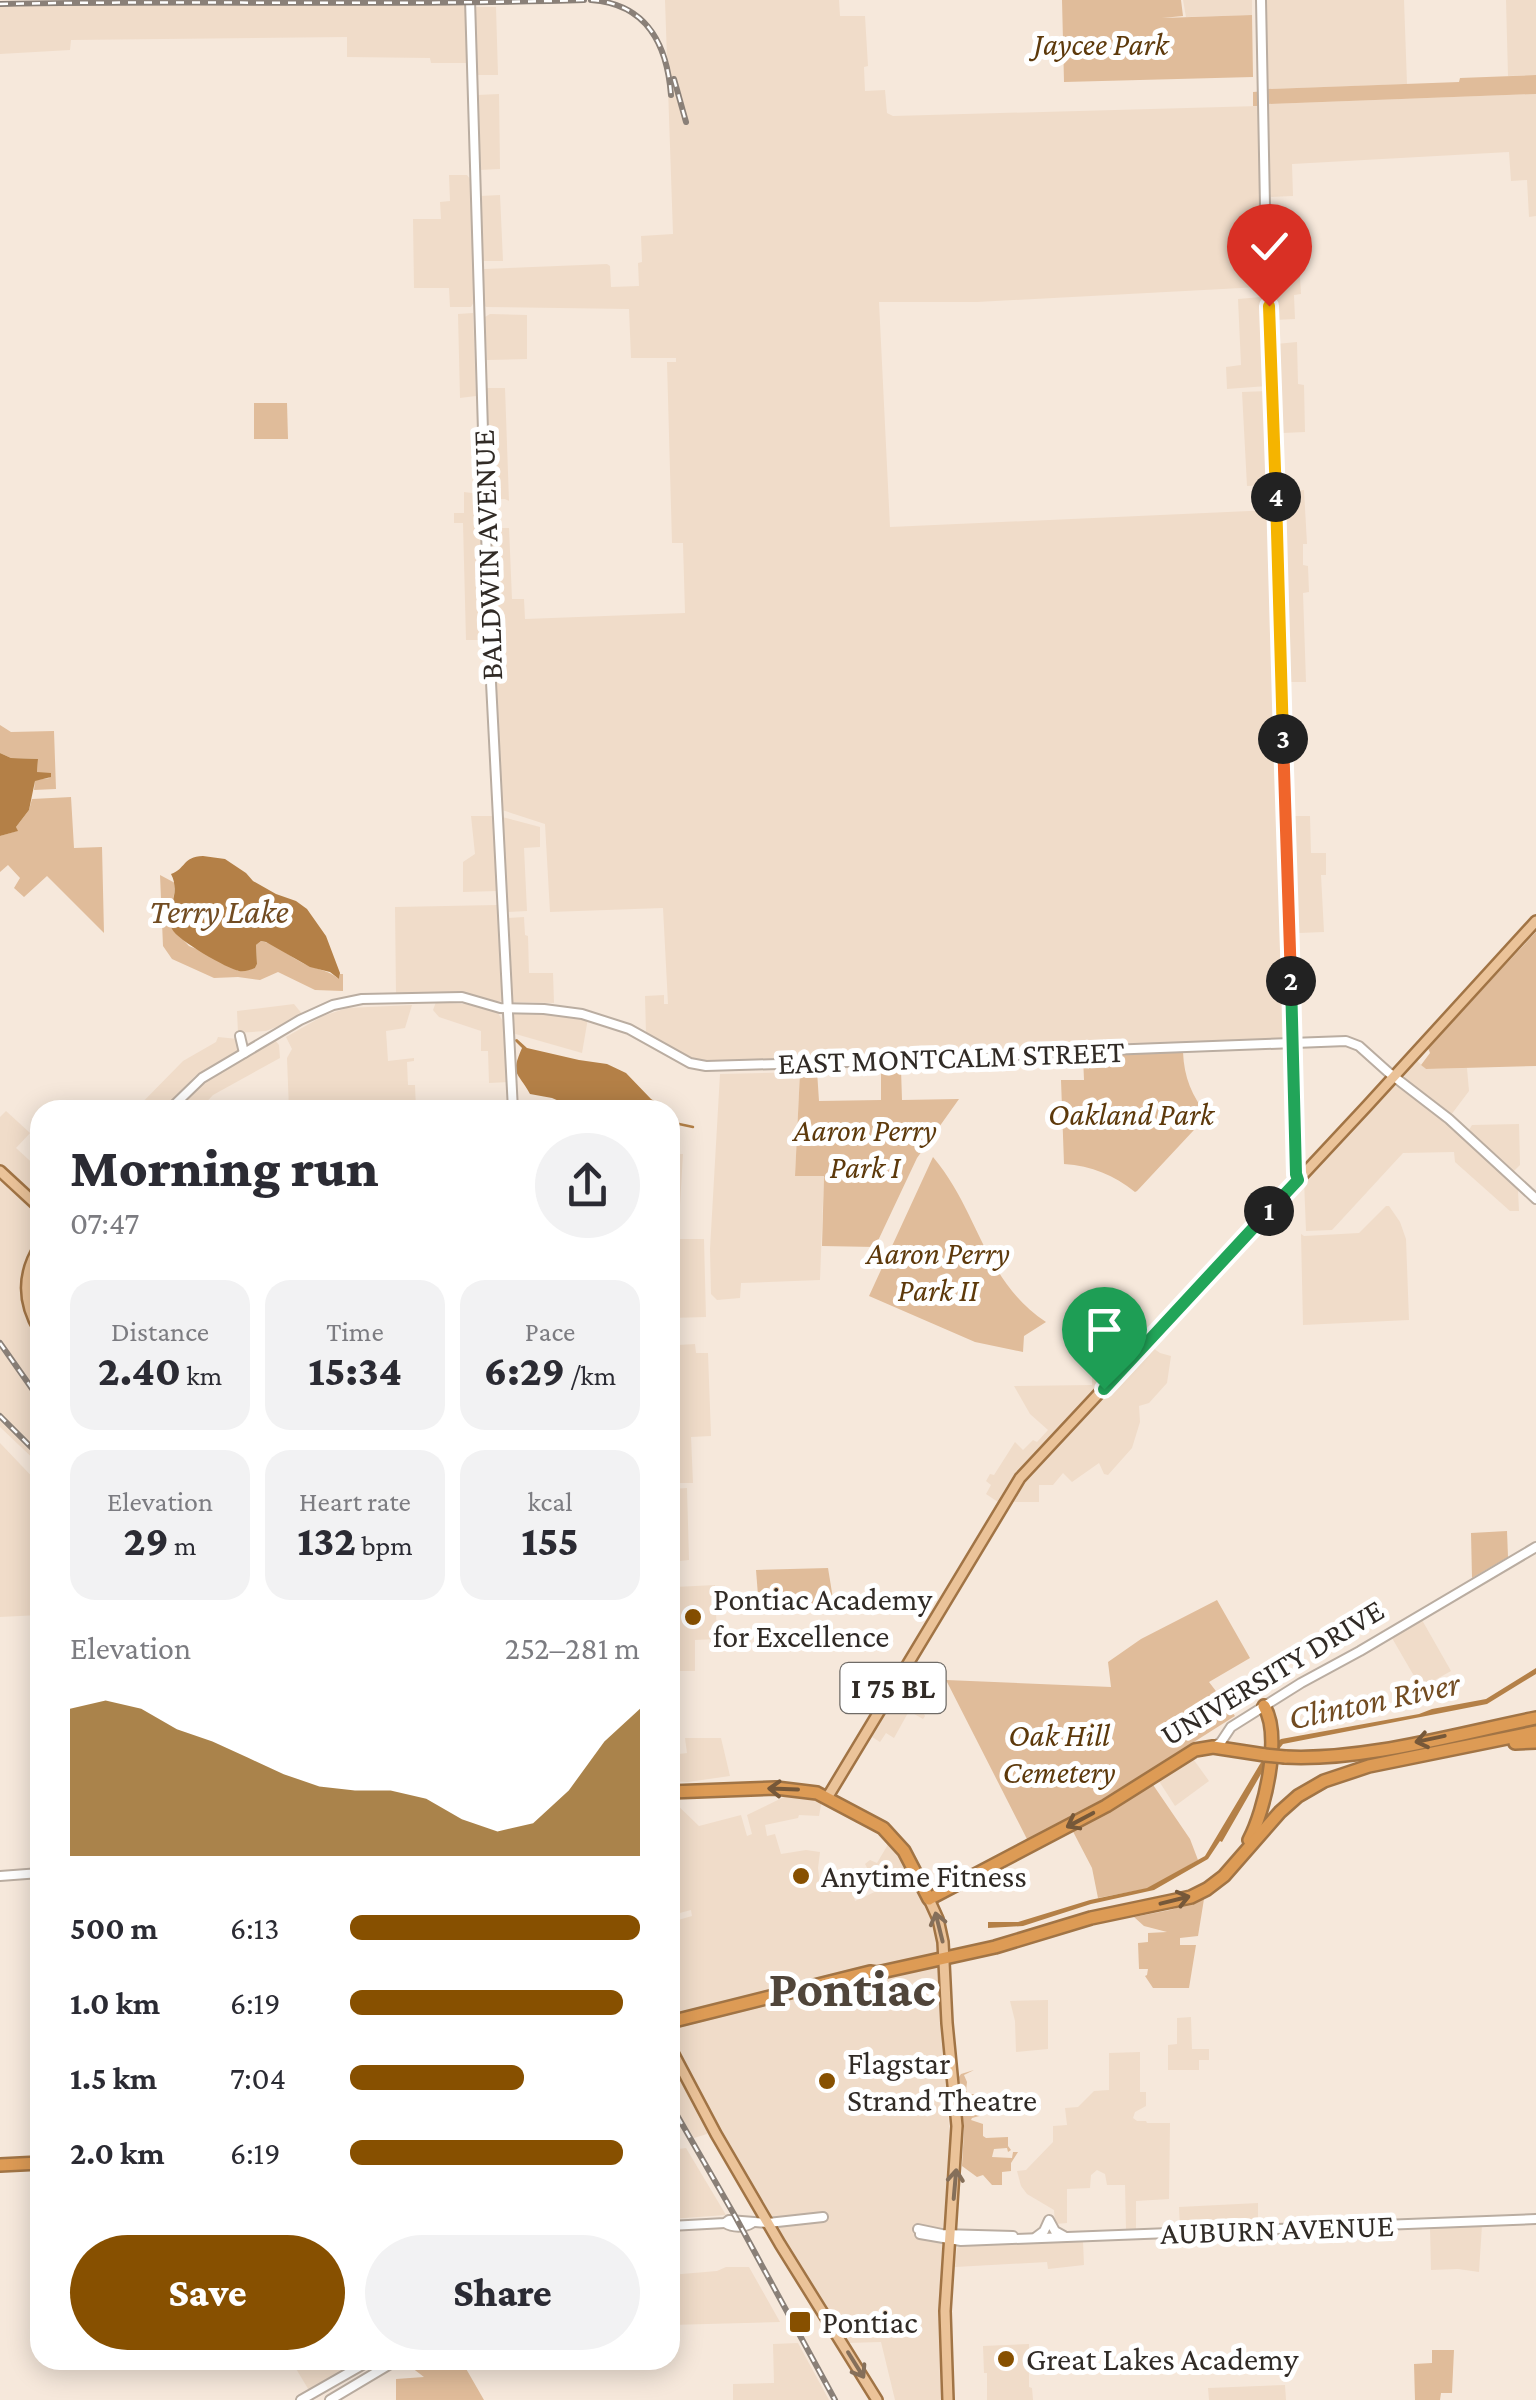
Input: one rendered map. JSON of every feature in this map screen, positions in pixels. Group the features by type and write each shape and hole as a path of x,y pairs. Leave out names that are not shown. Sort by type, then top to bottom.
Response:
{"highway":[{"path":"1238,1861 1259,1818 1267,1789 1271,1722 1264,1706"},
{"path":"1213,1747 1268,1757 1356,1754 1496,1726 1536,1714"},
{"path":"680,2020 870,1972 1002,1946 1102,1915 1182,1900 1224,1876 1280,1812 1315,1786 1352,1770 1536,1732"},
{"path":"1441,1751 1536,1742"},
{"name":"UNIVERSITY DRIVE","path":"929,1899 1106,1806 1191,1752 1213,1747"},
{"path":"680,1789 791,1788 828,1798 894,1838 929,1899"},
{"path":"0,2164 30,2163"}],"main road":[{"name":"BALDWIN AVENUE","path":"470,0 490,663 513,1100"},
{"path":"1260,0 1298,1180"},
{"name":"I 75 BL","path":"828,1798 1017,1482 1536,920"},
{"name":"EAST MONTCALM STREET","path":"179,1100 202,1078 244,1053 317,1011 350,1001 462,998 498,1008 551,1010 600,1018 646,1037 690,1063 706,1066 968,1059 1344,1041 1354,1043 1468,1136 1536,1199"},
{"path":"240,1036 244,1053"},
{"path":"0,1171 30,1199"},
{"path":"30,1264 26,1283 30,1311"},
{"name":"UNIVERSITY DRIVE","path":"1213,1747 1233,1726 1300,1683 1360,1652 1536,1547"},
{"path":"0,1876 30,1874"},
{"path":"929,1899 940,1926 945,1957 946,2024 957,2126 945,2311 948,2400"},
{"path":"680,2067 768,2222 877,2400"},
{"name":"AUBURN AVENUE","path":"919,2231 963,2242 1536,2219"},
{"path":"680,2225 729,2220 794,2225 824,2220"},
{"path":"1036,2237 1049,2220 1054,2231 1064,2236"},
{"path":"963,2242 965,2236 980,2234"},
{"name":"AUBURN AVENUE","path":"951,2237 980,2234 1017,2238"},
{"path":"300,2400 356,2370"},
{"path":"327,2400 380,2370"},
{"path":"324,2388 330,2394 327,2400"}],"shaded area":[{"path":"665,0 839,0 840,16 865,16 865,91 885,90 887,113 893,116 1259,106 1260,287 977,302 879,302 890,527 1272,510 1287,1038 996,1054 702,1063 646,1033 645,996 664,995 664,1004 668,1004 663,908 550,912 545,824 502,810 489,528 509,528 512,599 524,599 525,619 685,613 683,543 672,543 667,362 676,362 676,358 631,358 629,309 486,307 482,303 482,272 607,264 611,287 639,286 641,236 673,234"},
{"path":"1183,0 1252,0 1252,15 1186,17"},
{"path":"1265,0 1404,0 1407,84 1267,89"},
{"path":"1506,0 1536,0 1536,75 1508,76"},
{"path":"465,5 467,63 431,63 430,58 347,57 347,37 71,40 70,50 0,54 0,6"},
{"path":"474,7 496,7 498,75 476,75"},
{"path":"499,94 500,169 479,170 477,95"},
{"path":"1536,94 1536,216 1529,217 1527,180 1511,181 1509,152 1292,164 1293,196 1269,197 1267,104"},
{"path":"449,175 467,175 470,179 474,302 471,307 450,307 449,288 414,288 413,219 441,219 440,202 450,201"},
{"path":"500,195 503,261 481,261 480,196"},
{"path":"1299,262 1301,294 1294,295 1295,319 1274,320 1270,265"},
{"path":"1261,297 1267,386 1227,389 1226,367 1241,365 1238,299"},
{"path":"473,313 476,396 460,398 458,314"},
{"path":"527,315 527,359 487,360 485,317"},
{"path":"1297,342 1298,384 1304,385 1305,432 1283,433 1278,431 1275,346"},
{"path":"485,388 505,388 509,501 489,499"},
{"path":"1268,391 1272,485 1247,486 1242,392"},
{"path":"1304,490 1307,544 1303,544 1303,565 1308,566 1309,592 1303,593 1306,682 1287,682 1280,492"},
{"path":"464,492 480,494 483,640 466,640 463,523 454,523 454,513 464,513"},
{"path":"471,816 493,816 497,891 463,892 463,862 475,854"},
{"path":"1310,816 1311,853 1326,853 1326,875 1321,875 1324,932 1299,933 1294,928 1289,819"},
{"path":"502,817 540,827 540,847 524,848 527,911 506,912"},
{"path":"497,905 502,1001 461,992 396,994 395,907"},
{"path":"524,917 529,973 553,973 554,1003 511,1002 506,918"},
{"path":"436,1002 477,1005 498,1013 505,1025 509,1082 489,1083 488,1051 481,1051 481,1031 439,1017 433,1010"},
{"path":"294,1004 303,1015 266,1031 238,1033 237,1011"},
{"path":"412,1005 405,1028 386,1031 388,1061 414,1058 407,1062 408,1085 415,1085 416,1100 289,1100 287,1058 292,1049 286,1037 323,1016 347,1008"},
{"path":"511,1013 588,1018 582,1053 512,1033"},
{"path":"218,1037 238,1039 240,1049 195,1076 172,1100 145,1100 183,1061"},
{"path":"275,1040 279,1045 280,1058 208,1100 184,1100 202,1081"},
{"path":"1415,1059 1426,1069 1467,1068 1469,1091 1451,1115 1405,1078 1403,1072"},
{"path":"800,1072 795,1176 824,1175 820,1280 741,1283 740,1298 717,1300 711,1294 710,1249 720,1074"},
{"path":"1396,1086 1445,1121 1518,1190 1519,1211 1510,1211 1455,1162 1454,1152 1403,1153 1332,1230 1306,1231 1304,1180"},
{"path":"6,1111 30,1133 16,1148 30,1161 30,1194 0,1166 0,1117"},
{"path":"1519,1124 1520,1165 1513,1172 1469,1130 1472,1125"},
{"path":"680,1154 683,1154 680,1205"},
{"path":"0,1177 30,1206 30,1255 22,1286 30,1311 30,1456 0,1427"},
{"path":"1386,1206 1400,1222 1406,1239 1409,1320 1303,1325 1301,1234 1359,1233"},
{"path":"680,1239 704,1239 706,1317 680,1318"},
{"path":"695,1344 696,1353 708,1353 711,1436 691,1437 693,1483 680,1483 680,1345"},
{"path":"1149,1345 1171,1356 1167,1383 1149,1403 1139,1406 1140,1422 1132,1448 1108,1475 1099,1463 1072,1482 1063,1473 1053,1485 1039,1485 1039,1502 1008,1502 1029,1473"},
{"path":"1103,1358 1116,1372 1026,1466 998,1502 986,1494 991,1485 986,1481 1015,1442 1023,1450 1048,1430 1030,1414 1014,1386 1092,1385 1092,1359"},
{"path":"0,1443 30,1474 30,1616 0,1617"},
{"path":"680,1488 687,1488 689,1560 680,1561"},
{"name":"Pontiac Academy for Excellence","path":"715,1585 717,1639 695,1640 695,1671 680,1671 680,1587"},
{"path":"1422,1620 1451,1671 1421,1688 1392,1638"},
{"path":"902,1680 924,1691 932,1707 923,1712 923,1719 909,1711 894,1738 886,1733 880,1742 869,1735"},
{"path":"685,1738 721,1738 730,1776 680,1782 680,1754 687,1753"},
{"path":"1191,1756 1209,1781 1175,1806 1157,1778"},
{"path":"794,1792 822,1800 819,1816 799,1815 765,1825 767,1836 775,1834 781,1854 820,1852 820,1884 849,1878 855,1901 879,1890 865,1864 870,1860 877,1863 890,1841 929,1909 937,1933 951,2159 939,2315 943,2400 895,2400 881,2342 846,2343 680,2058 680,1919 692,1916 691,1910 680,1913 680,1808 699,1826 741,1815 747,1836 752,1834 747,1815"},
{"path":"1048,2000 1048,2049 1016,2052 1010,2001"},
{"path":"1191,2017 1192,2049 1209,2049 1209,2060 1199,2060 1199,2070 1168,2070 1168,2045 1177,2044 1177,2018"},
{"path":"1140,2052 1140,2092 1146,2092 1146,2106 1135,2112 1133,2118 1147,2123 1170,2123 1169,2199 1136,2201 1136,2229 1126,2229 1125,2185 1107,2185 1105,2174 1097,2170 1091,2175 1090,2188 1067,2189 1067,2223 1055,2224 1054,2210 1027,2194 1017,2171 1026,2170 1053,2142 1053,2126 1067,2125 1065,2108 1078,2107 1094,2091 1109,2090 1109,2053"},
{"path":"680,2076 709,2129 707,2134 694,2138 680,2115"},
{"path":"686,2148 726,2215 680,2218 680,2149"},
{"path":"1258,2203 1258,2227 1180,2229 1179,2207"},
{"path":"1482,2225 1479,2272 1431,2270 1430,2227"},
{"path":"1083,2241 1084,2265 1048,2269 1047,2262 955,2267 957,2248 963,2244"},
{"path":"749,2267 780,2322 680,2325 680,2274"},
{"path":"798,2343 829,2400 733,2400 733,2384 774,2383 773,2344"},
{"name":"Great Lakes Academy","path":"1029,2344 1029,2387 1033,2400 987,2400 983,2346"},
{"path":"297,2370 346,2370 310,2392"},
{"path":"1285,2385 1286,2400 1209,2400 1208,2388"}],"green space":[{"name":"Jaycee Park","path":"1062,0 1181,0 1183,16 1162,18 1252,15 1253,77 1064,82"},
{"path":"1536,75 1536,94 1253,106 1253,92 1267,89"},
{"path":"254,403 287,403 288,439 254,439"},
{"path":"0,725 11,732 54,731 56,789 34,790 35,780 50,778 37,772 38,759 11,758 0,753"},
{"path":"71,797 74,848 102,847 104,933 47,876 24,897 14,888 20,878 8,865 0,872 0,836 17,831 32,799"},
{"path":"160,875 175,883 171,927 189,946 238,971 255,968 256,945 267,942 339,979 343,974 343,991 315,990 278,972 260,980 214,978 172,959 163,946"},
{"path":"1536,932 1536,1066 1426,1069 1421,1065 1430,1053 1428,1048"},
{"name":"Oakland Park","path":"1183,1052 1190,1086 1207,1116 1137,1191 1102,1172 1064,1164 1061,1080 1084,1080 1083,1056"},
{"name":"Aaron Perry Park I","path":"881,1069 901,1069 902,1100 959,1099 917,1158 875,1247 822,1246 824,1176 795,1176 800,1072 817,1071 819,1101 881,1100"},
{"name":"Aaron Perry Park II","path":"933,1157 962,1200 1008,1286 1046,1322 1024,1336 1023,1352 975,1342 869,1296"},
{"path":"1507,1531 1508,1557 1472,1578 1471,1533"},
{"path":"828,1568 834,1605 759,1608 756,1570"},
{"name":"Oak Hill Cemetery","path":"1217,1600 1250,1658 1209,1682 1235,1716 1145,1773 1190,1839 1198,1860 1150,1888 1098,1898 1092,1868 1067,1820 1029,1843 946,1680 1111,1687 1108,1662 1141,1639"},
{"path":"1204,1899 1198,1936 1180,1938 1180,1945 1196,1945 1189,1988 1153,1988 1145,1976 1148,1969 1139,1969 1138,1943 1148,1942 1148,1933 1167,1932 1144,1926 1134,1917"},
{"path":"974,2070 964,2075 966,2091 982,2094 983,2115 971,2120 983,2124 986,2138 1008,2137 1011,2150 994,2149 992,2157 1012,2158 1013,2152 1018,2152 1011,2171 1002,2172 1002,2185 992,2185 983,2175 977,2177 962,2166 964,2130 959,2077"},
{"path":"1432,2350 1454,2350 1452,2393 1441,2393 1440,2400 1415,2400 1414,2364 1432,2363"},
{"path":"415,2370 467,2370 484,2400 396,2400 396,2379 424,2377"}],"water":[{"path":"0,753 11,758 38,759 37,772 51,773 51,777 35,781 29,810 16,827 18,831 0,836"},
{"name":"Terry Lake","path":"191,859 225,859 253,881 307,909 326,936 339,979 261,941 256,945 255,968 239,971 176,934 170,922 175,889 171,874"},
{"path":"514,1040 527,1048 607,1064 626,1073 653,1100 557,1100 530,1094 517,1072 522,1048"},
{"path":"1536,1668 1536,1674 1487,1704 1283,1744 1208,1859 1154,1890 1091,1904 1023,1926 988,1928 988,1922 1018,1922 1147,1888 1205,1856 1260,1764 1281,1739 1486,1699"}],"waterway":[{"path":"680,1124 693,1127"}],"railway":[{"path":"0,4 584,0"},
{"path":"591,0 627,9 651,30 665,59 671,95"},
{"path":"674,79 686,122"},
{"path":"0,1343 30,1386"},
{"path":"0,1416 30,1446"},
{"path":"680,2120 835,2400"}],"place":[{"name":"Pontiac Academy for Excellence","path":"693,1617"},
{"name":"Anytime Fitness","path":"801,1876"},
{"name":"Flagstar Strand Theatre","path":"827,2081"},
{"name":"Pontiac","path":"800,2322"},
{"name":"Great Lakes Academy","path":"1006,2359"}],"district":[{"name":"Pontiac","path":"852,1988"}],"route":[{"path":"1104,1389 1298,1180 1269,306"}],"water label":[{"name":"Clinton River","path":"1374,1700"}]}
